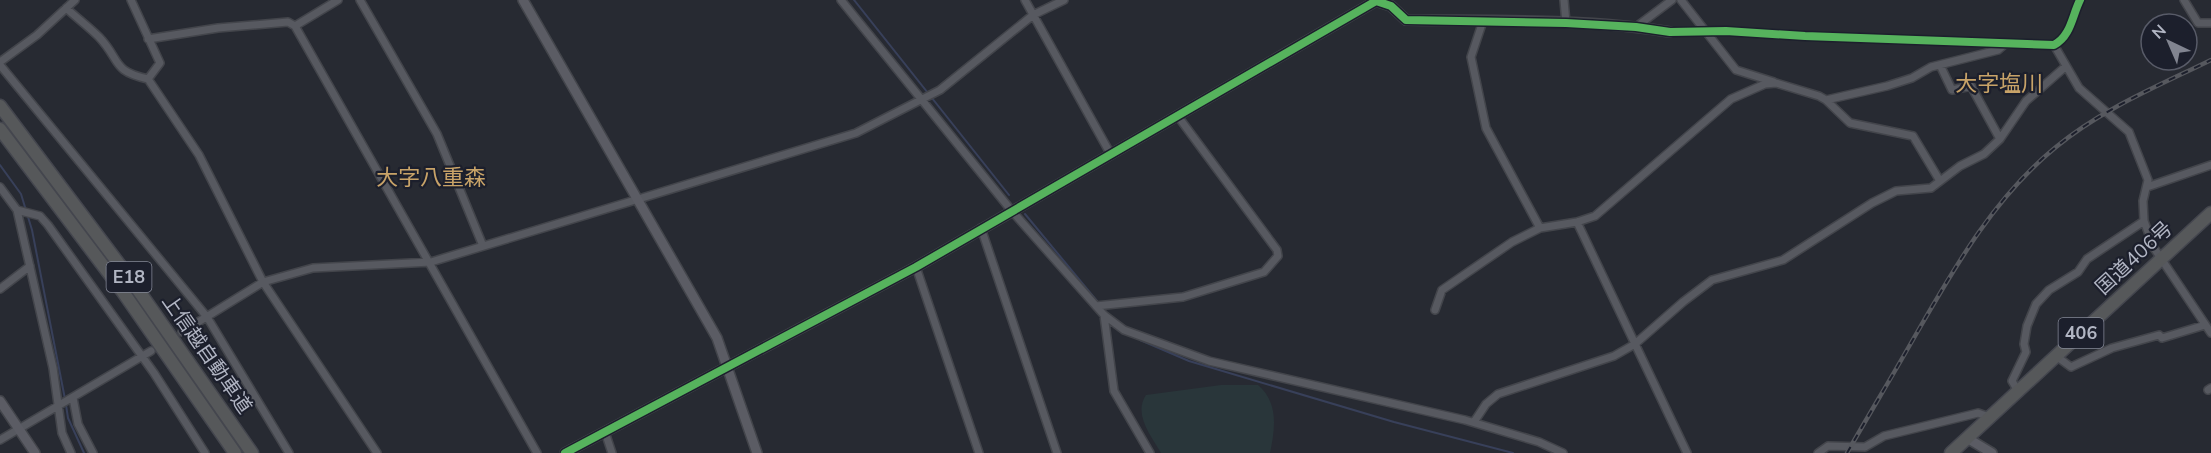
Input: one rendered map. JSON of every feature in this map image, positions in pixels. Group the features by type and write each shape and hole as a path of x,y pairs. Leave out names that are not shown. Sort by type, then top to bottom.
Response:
{"highway":[{"name":"上信越自動車道","path":"0,106 141,293 252,453"},
{"name":"上信越自動車道","path":"0,129 135,309 235,453"},
{"name":"国道406号","path":"1951,453 2211,213"}],"street":[{"path":"75,0 37,35 0,64 207,317 289,453"},
{"path":"131,0 160,63 148,79"},
{"path":"295,26 338,0"},
{"path":"360,0 437,134 483,246"},
{"path":"523,0 701,309 729,368 757,453"},
{"path":"842,0 924,99 1011,210 1104,315 1124,330 1209,361 1474,423 1539,442 1563,453"},
{"path":"1025,0 1110,153"},
{"path":"182,332 263,282 313,268 431,262 856,133 934,94 964,73 1033,15 1064,0"},
{"path":"1564,0 1566,23"},
{"path":"1636,27 1672,0"},
{"path":"1681,0 1736,70 1819,96 1850,123 1913,136 1940,181"},
{"path":"565,453 916,267 1376,1 1392,6 1406,21 1566,23 1636,27 1670,32 1703,30 2054,45 2062,40 2069,30 2080,0"},
{"path":"2184,0 2198,23 2211,24"},
{"path":"66,8 100,39 119,67 128,75 148,79 182,126 204,163 263,282 316,357 377,453"},
{"path":"1483,21 1471,57 1486,128 1540,228"},
{"path":"148,39 239,26 288,22 295,26 431,262 537,453"},
{"path":"1826,100 1887,86 1940,65 1987,54 1998,50 2005,44"},
{"path":"2054,45 2065,68 2095,104 2129,132 2140,156 2147,186 2143,201 2144,221 2161,261 2211,333"},
{"path":"1940,65 1952,90 1971,86 2000,139"},
{"path":"1474,423 1486,404 1498,394 1597,362 1635,344 1712,280 1783,260 1885,196 1913,188 1931,188 1960,166 1984,154 2000,139 2026,101 2065,68"},
{"path":"1435,310 1442,290 1482,261 1540,228 1577,222 1594,216 1731,99 1766,84 1776,83"},
{"path":"1096,306 1184,297 1264,272 1278,256 1277,250 1177,115"},
{"path":"2147,186 2211,165"},
{"path":"0,187 19,210 53,368 62,433 71,453"},
{"path":"19,210 40,216 48,225 141,356 205,453"},
{"path":"2018,391 2012,381 2026,352 2024,345 2027,326 2036,304 2049,290 2078,272 2087,259 2144,221"},
{"path":"1577,222 1687,453"},
{"path":"981,228 1057,453"},
{"path":"0,289 30,266"},
{"path":"916,267 979,453"},
{"path":"1104,315 1114,390 1150,453"},
{"path":"2056,356 2071,367 2112,348 2159,335 2162,338 2205,325"},
{"path":"0,440 151,351"},
{"path":"72,398 78,424 93,453"},
{"path":"0,401 35,453"},
{"path":"1818,453 1828,446 1865,447 1884,436 1978,413 1989,417"},
{"path":"605,432 612,453"},
{"path":"1967,438 1992,453"}],"shaded area":[{"path":"1221,385 1258,385 1265,392 1274,417 1270,453 1161,453 1142,417 1141,410 1146,395"}],"waterway":[{"path":"854,0 1009,195"},
{"path":"0,165 21,194 32,230 65,399"},
{"path":"1025,214 1097,301"},
{"path":"1140,340 1189,361 1394,422 1513,453"},
{"path":"66,405 68,418 84,453"}],"railway":[{"path":"1847,453 1958,263 1993,213 2033,167 2092,121 2211,60"}],"cycle path":[{"path":"565,453 916,267 1376,1 1391,6 1406,20 1566,23 1636,27 1670,32 1726,31 2054,45 2068,31 2080,0"}],"district":[{"name":"大字塩川","path":"1999,84"},
{"name":"大字八重森","path":"431,178"}]}
